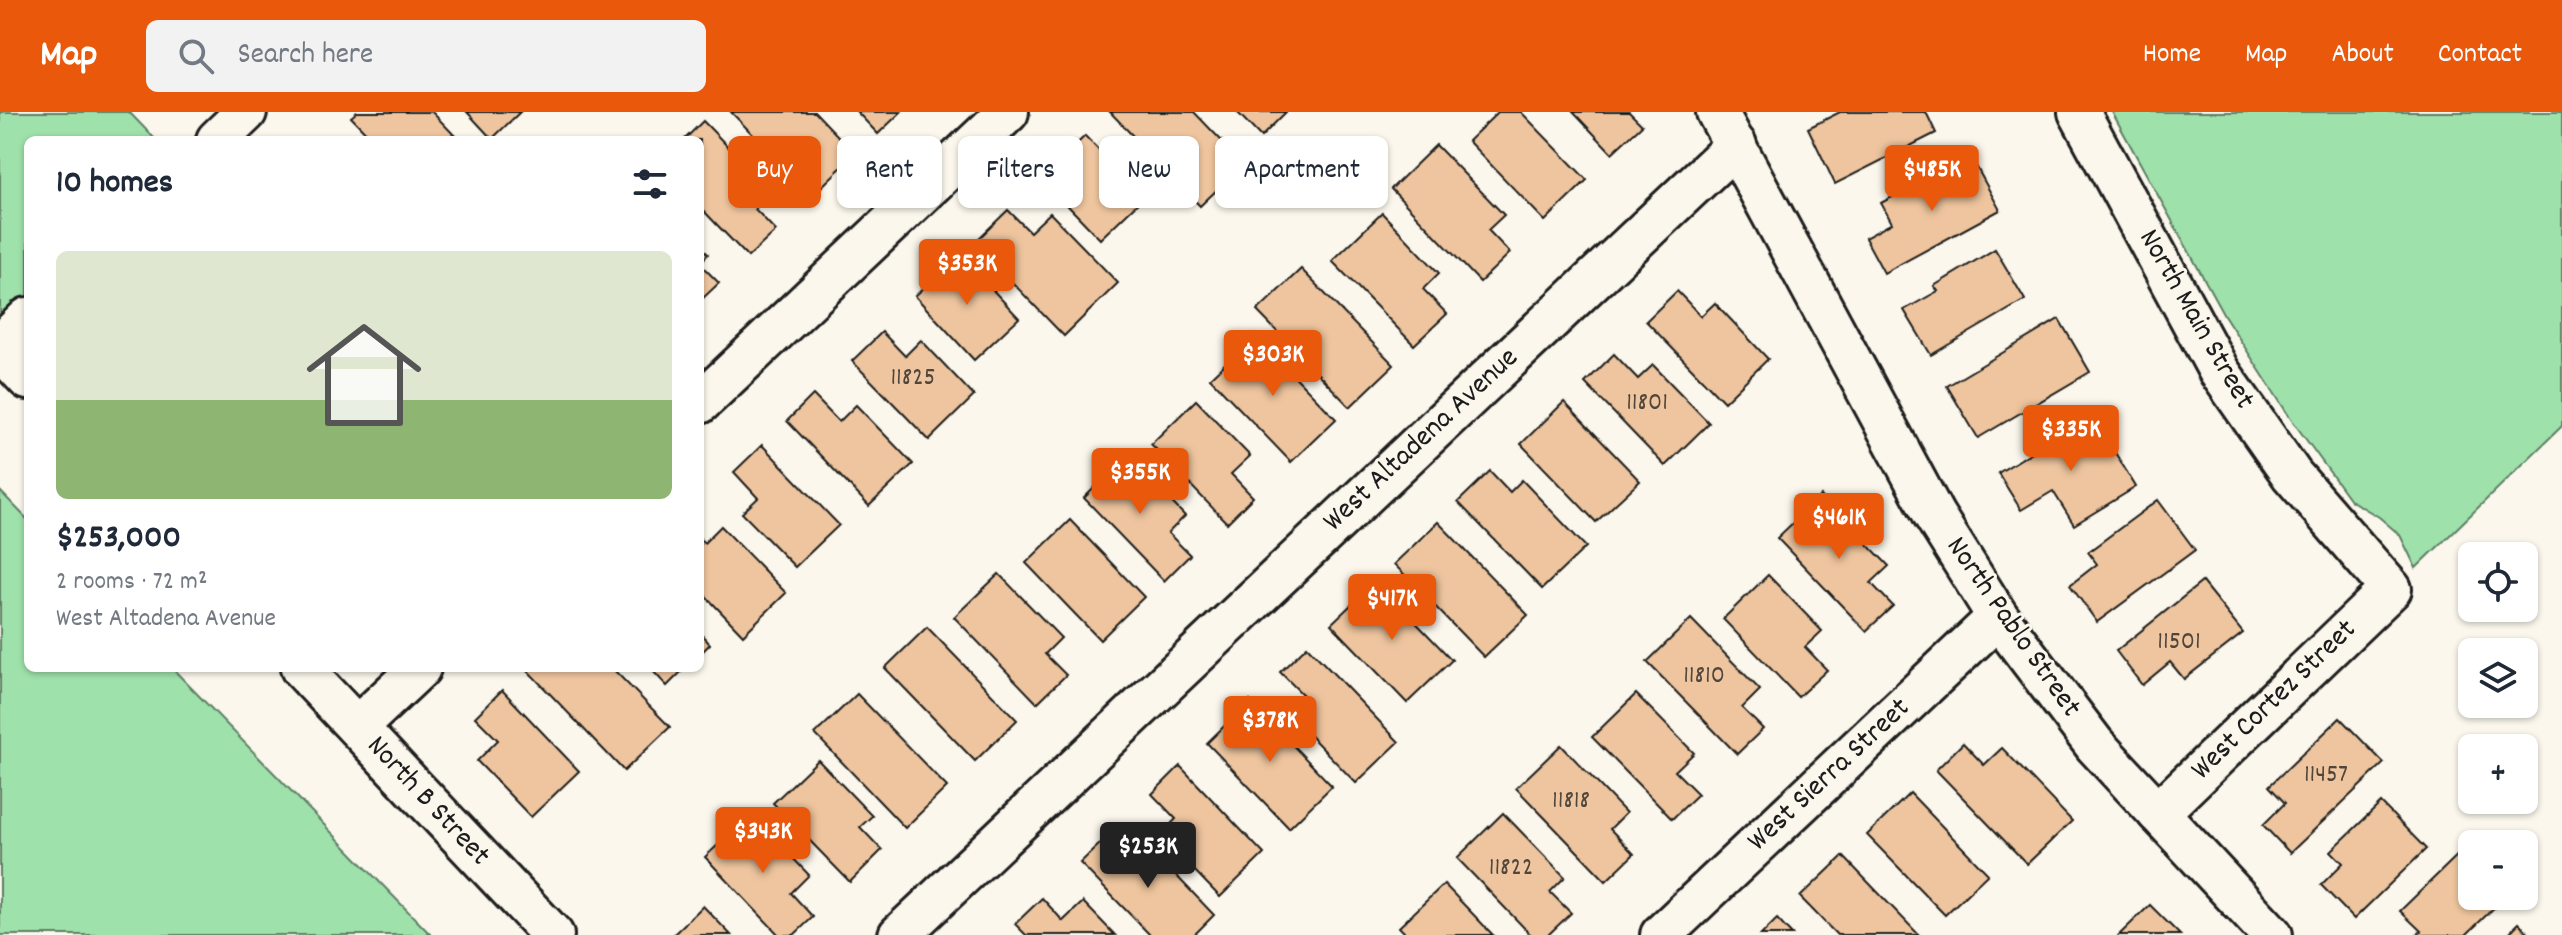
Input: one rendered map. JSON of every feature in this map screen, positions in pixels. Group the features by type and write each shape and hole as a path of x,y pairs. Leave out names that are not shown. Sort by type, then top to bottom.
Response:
{"street":[{"path":"221,136 246,112"},
{"path":"704,399 1008,112"},
{"name":"North Main Street","path":"2079,112 2219,371 2292,475 2391,589"},
{"name":"North Pablo Street","path":"1726,128 1934,515 1998,617 2095,745 2272,935"},
{"name":"West Altadena Avenue","path":"899,935 1726,128"},
{"path":"24,322 0,347 24,374"},
{"name":"West Cortez Street","path":"2158,813 2391,589"},
{"name":"West Sierra Street","path":"1661,935 1998,617"},
{"name":"North B Street","path":"305,672 553,935"},
{"path":"357,727 416,672"}],"green space":[{"path":"0,112 129,112 152,136 24,136 24,322 0,345"},
{"path":"2112,112 2562,112 2562,426 2416,568 2400,535 2379,517 2350,500 2289,416 2224,315"},
{"path":"0,491 24,516 24,672 176,672 431,935 0,935"}],"building":[{"path":"357,112 432,112 455,136 369,136 351,117"},
{"path":"467,112 520,112 495,136 489,136"},
{"path":"731,112 815,112 838,136 837,172 821,187 821,136 754,136"},
{"path":"857,112 901,112 878,134"},
{"path":"1110,112 1194,112 1217,136 1215,192 1199,205 1199,136 1133,136"},
{"path":"1237,112 1286,112 1262,136"},
{"path":"1498,112 1521,112 1587,180 1545,221 1468,141"},
{"path":"1573,112 1629,112 1642,125 1612,153"},
{"path":"1840,112 1926,112 1936,133 1835,184 1808,128"},
{"path":"703,121 728,147 728,208 756,208 776,231 748,257 704,211 704,136 688,136"},
{"path":"1085,136 1099,150 1099,208 1132,208 1100,239 1070,208 1083,208"},
{"path":"1436,145 1504,215 1488,230 1510,253 1480,282 1391,189"},
{"path":"1970,155 2000,210 1884,273 1865,238 1892,223 1881,203"},
{"path":"1008,210 1030,232 1050,213 1118,283 1064,336 974,243"},
{"path":"1382,213 1439,273 1423,289 1447,314 1414,345 1332,261"},
{"path":"1995,249 2025,300 1931,355 1904,310 1938,291 1934,286"},
{"path":"960,255 1019,318 974,360 915,296"},
{"path":"704,268 719,283 704,297"},
{"path":"1301,269 1394,365 1350,407 1257,311"},
{"path":"1677,291 1701,316 1715,303 1768,359 1724,402 1646,321"},
{"path":"2059,319 2090,372 1978,438 1947,386"},
{"path":"882,332 905,356 921,340 974,396 929,440 852,361"},
{"path":"1255,335 1336,419 1291,462 1210,378"},
{"path":"1614,354 1638,379 1653,365 1709,423 1665,466 1585,383"},
{"path":"813,395 839,422 856,405 913,464 869,506 787,421"},
{"path":"1196,400 1250,456 1231,474 1253,497 1227,523 1151,444"},
{"path":"1564,402 1640,481 1596,522 1521,444"},
{"path":"2092,415 2136,487 2074,525 2053,491 2021,510 1998,473"},
{"path":"762,445 839,525 795,567 742,513 758,498 734,472"},
{"path":"1127,456 1185,516 1168,533 1190,555 1164,581 1084,498"},
{"path":"1490,471 1510,492 1522,480 1586,547 1542,589 1458,502"},
{"path":"1821,496 1889,566 1871,583 1893,606 1866,631 1777,538"},
{"path":"2158,500 2195,550 2097,622 2070,585 2097,564 2088,552"},
{"path":"1070,520 1144,597 1100,640 1026,563"},
{"path":"1438,522 1528,615 1484,657 1394,564"},
{"path":"721,526 786,593 743,635 704,594 704,543"},
{"path":"999,574 1061,638 1045,654 1066,675 1037,703 954,617"},
{"path":"1768,575 1822,631 1805,647 1827,670 1798,697 1723,619"},
{"path":"1376,581 1452,660 1407,703 1331,624"},
{"path":"2202,582 2243,633 2184,679 2170,662 2142,685 2116,651"},
{"path":"1691,619 1760,690 1742,708 1763,729 1737,754 1647,662"},
{"path":"927,627 1017,720 975,761 885,668"},
{"path":"1307,646 1399,742 1356,783 1287,712 1304,696 1280,672"},
{"path":"529,672 616,672 670,727 624,771"},
{"path":"654,672 681,672 667,686"},
{"path":"502,690 579,771 531,817 477,761 498,740 475,717"},
{"path":"857,694 947,787 905,828 815,734"},
{"path":"1636,694 1694,753 1675,771 1698,794 1672,819 1592,737"},
{"path":"1250,701 1332,786 1289,828 1207,743"},
{"path":"2340,718 2384,763 2290,853 2263,825 2285,803 2269,786"},
{"path":"1963,743 1984,765 2002,748 2072,821 2027,864 1936,770"},
{"path":"1561,745 1626,813 1610,829 1634,854 1606,881 1516,788"},
{"path":"818,760 872,816 860,827 882,850 850,882 773,803"},
{"path":"1180,766 1264,854 1220,897 1160,835 1176,819 1152,794"},
{"path":"1910,793 1988,874 1945,915 1867,835"},
{"path":"2381,803 2426,849 2354,919 2321,885 2343,863 2331,851"},
{"path":"1503,813 1565,877 1550,892 1571,913 1548,935 1531,935 1457,858"},
{"path":"751,814 809,875 791,893 813,917 794,935 779,935 705,857"},
{"path":"1107,837 1130,860 1146,844 1214,915 1194,935 1150,935 1080,863"},
{"path":"2458,855 2458,910 2492,910 2466,935 2417,935 2421,931 2400,911"},
{"path":"1843,856 1919,935 1837,935 1800,897"},
{"path":"1444,884 1493,935 1407,935 1399,927"},
{"path":"1042,898 1063,921 1083,902 1115,935 1026,935 1015,924"},
{"path":"2150,905 2180,935 2119,935"},
{"path":"703,906 731,935 673,935"},
{"path":"1777,919 1792,935 1761,935"},
{"path":"2519,923 2530,935 2507,935"}]}
